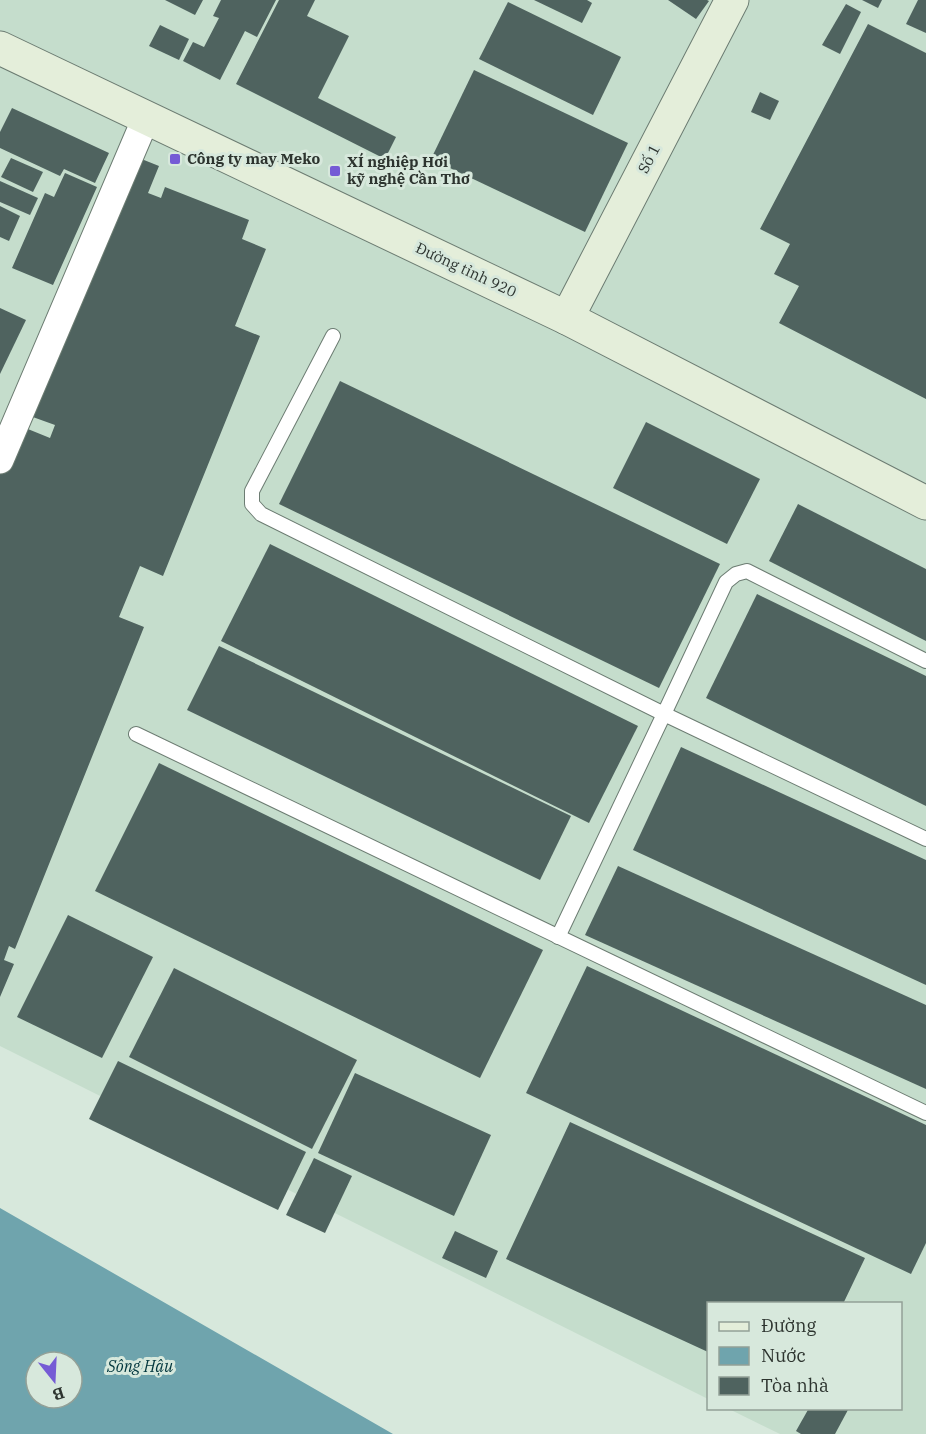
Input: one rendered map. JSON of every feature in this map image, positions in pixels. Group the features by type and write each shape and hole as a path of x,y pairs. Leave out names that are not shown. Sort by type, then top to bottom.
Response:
{"main road":[{"name":"Số 1","path":"567,318 732,0"},
{"name":"Đường tỉnh 920","path":"0,48 567,318 926,503"}],"street":[{"path":"0,460 146,118"}],"lane":[{"path":"333,336 252,491 252,504 261,514 664,714 926,839"},
{"path":"558,937 726,582 736,574 747,571 926,661"},
{"path":"136,734 926,1113"}],"shaded area":[{"path":"0,0 926,0 926,1434 780,1434 731,1410 902,1410 902,1302 707,1302 707,1399 0,1046"}],"water":[{"name":"Sông Hậu","path":"0,1208 393,1434 0,1434"}],"building":[{"path":"165,0 203,0 195,15"},
{"path":"221,0 276,0 257,37 245,31 220,80 183,61 193,42 204,47 219,18 213,16"},
{"path":"279,0 315,0 307,16 349,36 318,98 396,137 385,159 236,84"},
{"path":"534,0 587,0 592,3 582,23"},
{"path":"668,0 707,0 709,1 696,19"},
{"path":"862,0 882,0 878,8"},
{"path":"918,0 926,0 926,33 906,24"},
{"path":"508,2 621,57 593,115 479,59"},
{"path":"846,4 861,12 840,54 822,45"},
{"path":"868,24 926,53 926,399 779,323 799,286 774,274 790,244 760,229"},
{"path":"160,25 189,39 179,60 149,46"},
{"path":"474,70 628,143 585,232 431,159"},
{"path":"760,92 779,101 770,120 751,112"},
{"path":"12,108 109,153 95,183 64,169 60,176 0,148 0,132"},
{"path":"134,156 159,166 148,193 161,198 165,187 249,220 242,239 266,249 235,326 260,336 163,576 140,566 119,617 144,627 15,949 9,946 4,960 14,964 0,997 0,471 18,425 50,438 55,425 30,416"},
{"path":"11,158 43,172 33,192 1,177"},
{"path":"65,173 97,187 53,285 12,268 45,193 54,197"},
{"path":"0,181 38,198 30,215 0,202"},
{"path":"0,206 20,216 9,241 0,237"},
{"path":"0,308 26,320 0,374"},
{"path":"340,381 720,564 659,688 279,504"},
{"path":"646,422 760,479 727,544 613,488"},
{"path":"798,504 926,569 926,641 769,561"},
{"path":"270,544 638,726 589,823 221,641"},
{"path":"757,594 926,676 926,806 706,698"},
{"path":"219,646 571,816 540,880 187,710"},
{"path":"681,747 926,860 926,985 633,850"},
{"path":"159,763 543,950 480,1078 95,891"},
{"path":"618,866 926,1005 926,1089 585,935"},
{"path":"68,915 153,957 102,1058 17,1017"},
{"path":"587,966 926,1125 926,1243 911,1274 526,1093"},
{"path":"174,968 357,1060 312,1149 129,1057"},
{"path":"118,1061 306,1152 278,1210 89,1119"},
{"path":"355,1073 491,1135 454,1216 318,1153"},
{"path":"570,1122 865,1258 844,1302 707,1302 707,1352 506,1259"},
{"path":"314,1158 352,1176 325,1233 286,1215"},
{"path":"455,1231 498,1251 486,1278 442,1258"},
{"path":"808,1410 848,1410 835,1434 801,1434 796,1431"}],"place":[{"name":"Công ty may Meko","path":"175,159"},
{"name":"XÍ nghiệp Hơi kỹ nghệ Cần Thơ","path":"335,171"}]}
